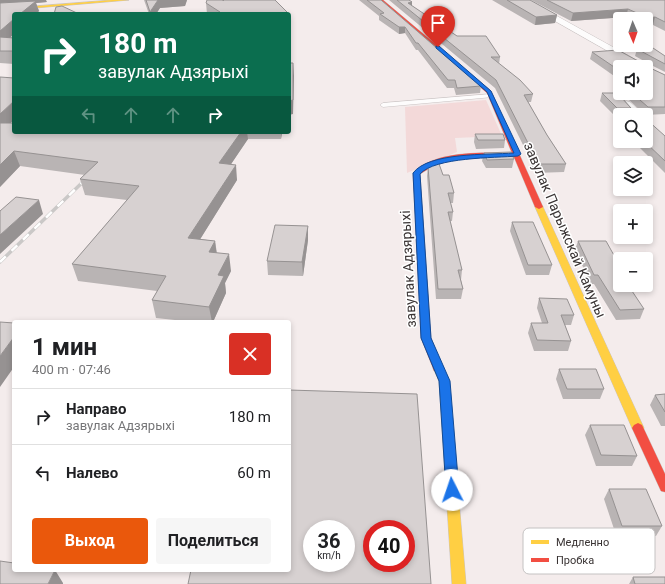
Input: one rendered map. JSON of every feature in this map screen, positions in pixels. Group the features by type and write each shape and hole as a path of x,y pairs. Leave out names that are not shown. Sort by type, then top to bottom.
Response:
{"street":[{"path":"0,10 126,0"},
{"name":"завулак Парыжскай Камуны","path":"381,0 471,75 489,92 518,154 527,180 665,487"},
{"path":"522,0 631,60"},
{"path":"626,105 630,108"},
{"name":"завулак Адзярыхі","path":"459,584 444,381 426,338 416,173 422,167 440,160 518,154"}],"lane":[{"path":"383,105 491,96"}],"shaded area":[{"path":"486,100 502,136 455,138 457,152 407,173 405,107"}],"building":[{"path":"146,0 158,0 150,12"},
{"path":"207,0 275,0 287,12 220,12 206,3"},
{"path":"367,0 381,0 481,86 457,88 455,80 448,80 418,43 416,43 405,27 399,27 380,14 384,13"},
{"path":"397,0 409,0 412,2 408,3 457,36 486,36 500,57 491,57 520,80 533,94 524,95 566,164 537,164 496,80"},
{"path":"507,0 530,0 557,15 536,17"},
{"path":"547,0 665,0 665,22 653,17 653,12 635,12 628,9 573,13"},
{"path":"36,1 22,12 12,12 12,21 0,31 0,3"},
{"path":"62,6 75,12 55,12 56,7"},
{"path":"0,37 12,38 12,51 0,51"},
{"path":"653,48 665,56 665,64 643,52 653,52"},
{"path":"613,50 613,52 622,52 636,60 613,60 613,66 592,52"},
{"path":"291,63 293,63 293,100 291,100"},
{"path":"653,69 665,75 665,107 648,107 640,100 653,100"},
{"path":"0,77 12,78 12,103 0,114"},
{"path":"602,93 613,93 613,100 624,100 631,108 617,108"},
{"path":"0,123 12,123 12,134 240,134 219,163 236,165 188,238 215,241 209,252 229,254 218,275 224,276 209,307 152,300 166,276 72,264 139,186 80,179 98,162 14,151 0,165"},
{"path":"653,125 665,136 665,161 651,148 653,148"},
{"path":"475,134 503,134 505,140 478,140"},
{"path":"511,152 514,159 487,160 484,153"},
{"path":"438,161 443,175 449,175 454,193 448,193 453,212 448,212 462,270 458,270 463,289 438,289 428,167"},
{"path":"16,197 39,200 0,235 0,211"},
{"path":"512,222 533,222 552,265 528,265"},
{"path":"275,225 308,226 302,262 267,261"},
{"path":"578,241 606,241 613,254 613,292 633,292 644,309 620,310 598,275 594,275"},
{"path":"539,298 567,299 574,315 561,315 571,341 537,340 531,323 548,323"},
{"path":"0,322 12,323 12,340 0,356"},
{"path":"559,369 596,369 604,389 567,389"},
{"path":"291,390 417,394 431,584 188,584 191,572 291,572"},
{"path":"665,394 665,412 655,395"},
{"path":"590,425 624,425 637,456 601,455"},
{"path":"609,489 646,489 662,526 622,526"},
{"path":"0,561 12,563 12,572 54,572 48,584 0,584"},
{"path":"633,577 665,577 665,584 635,584"}],"railway":[{"path":"0,262 89,176"}],"traffic: slow":[{"path":"0,10 127,0"},
{"path":"539,207 638,428"},
{"path":"438,368 444,381 459,584"}],"traffic: jam":[{"path":"381,0 489,92 539,207"},
{"path":"438,368 426,338 416,173 438,161 450,158 462,156 513,155"},
{"path":"638,428 665,487"}],"route":[{"path":"438,47 489,92 518,154 440,160 422,167 416,173 426,338 444,381 452,490"}]}
